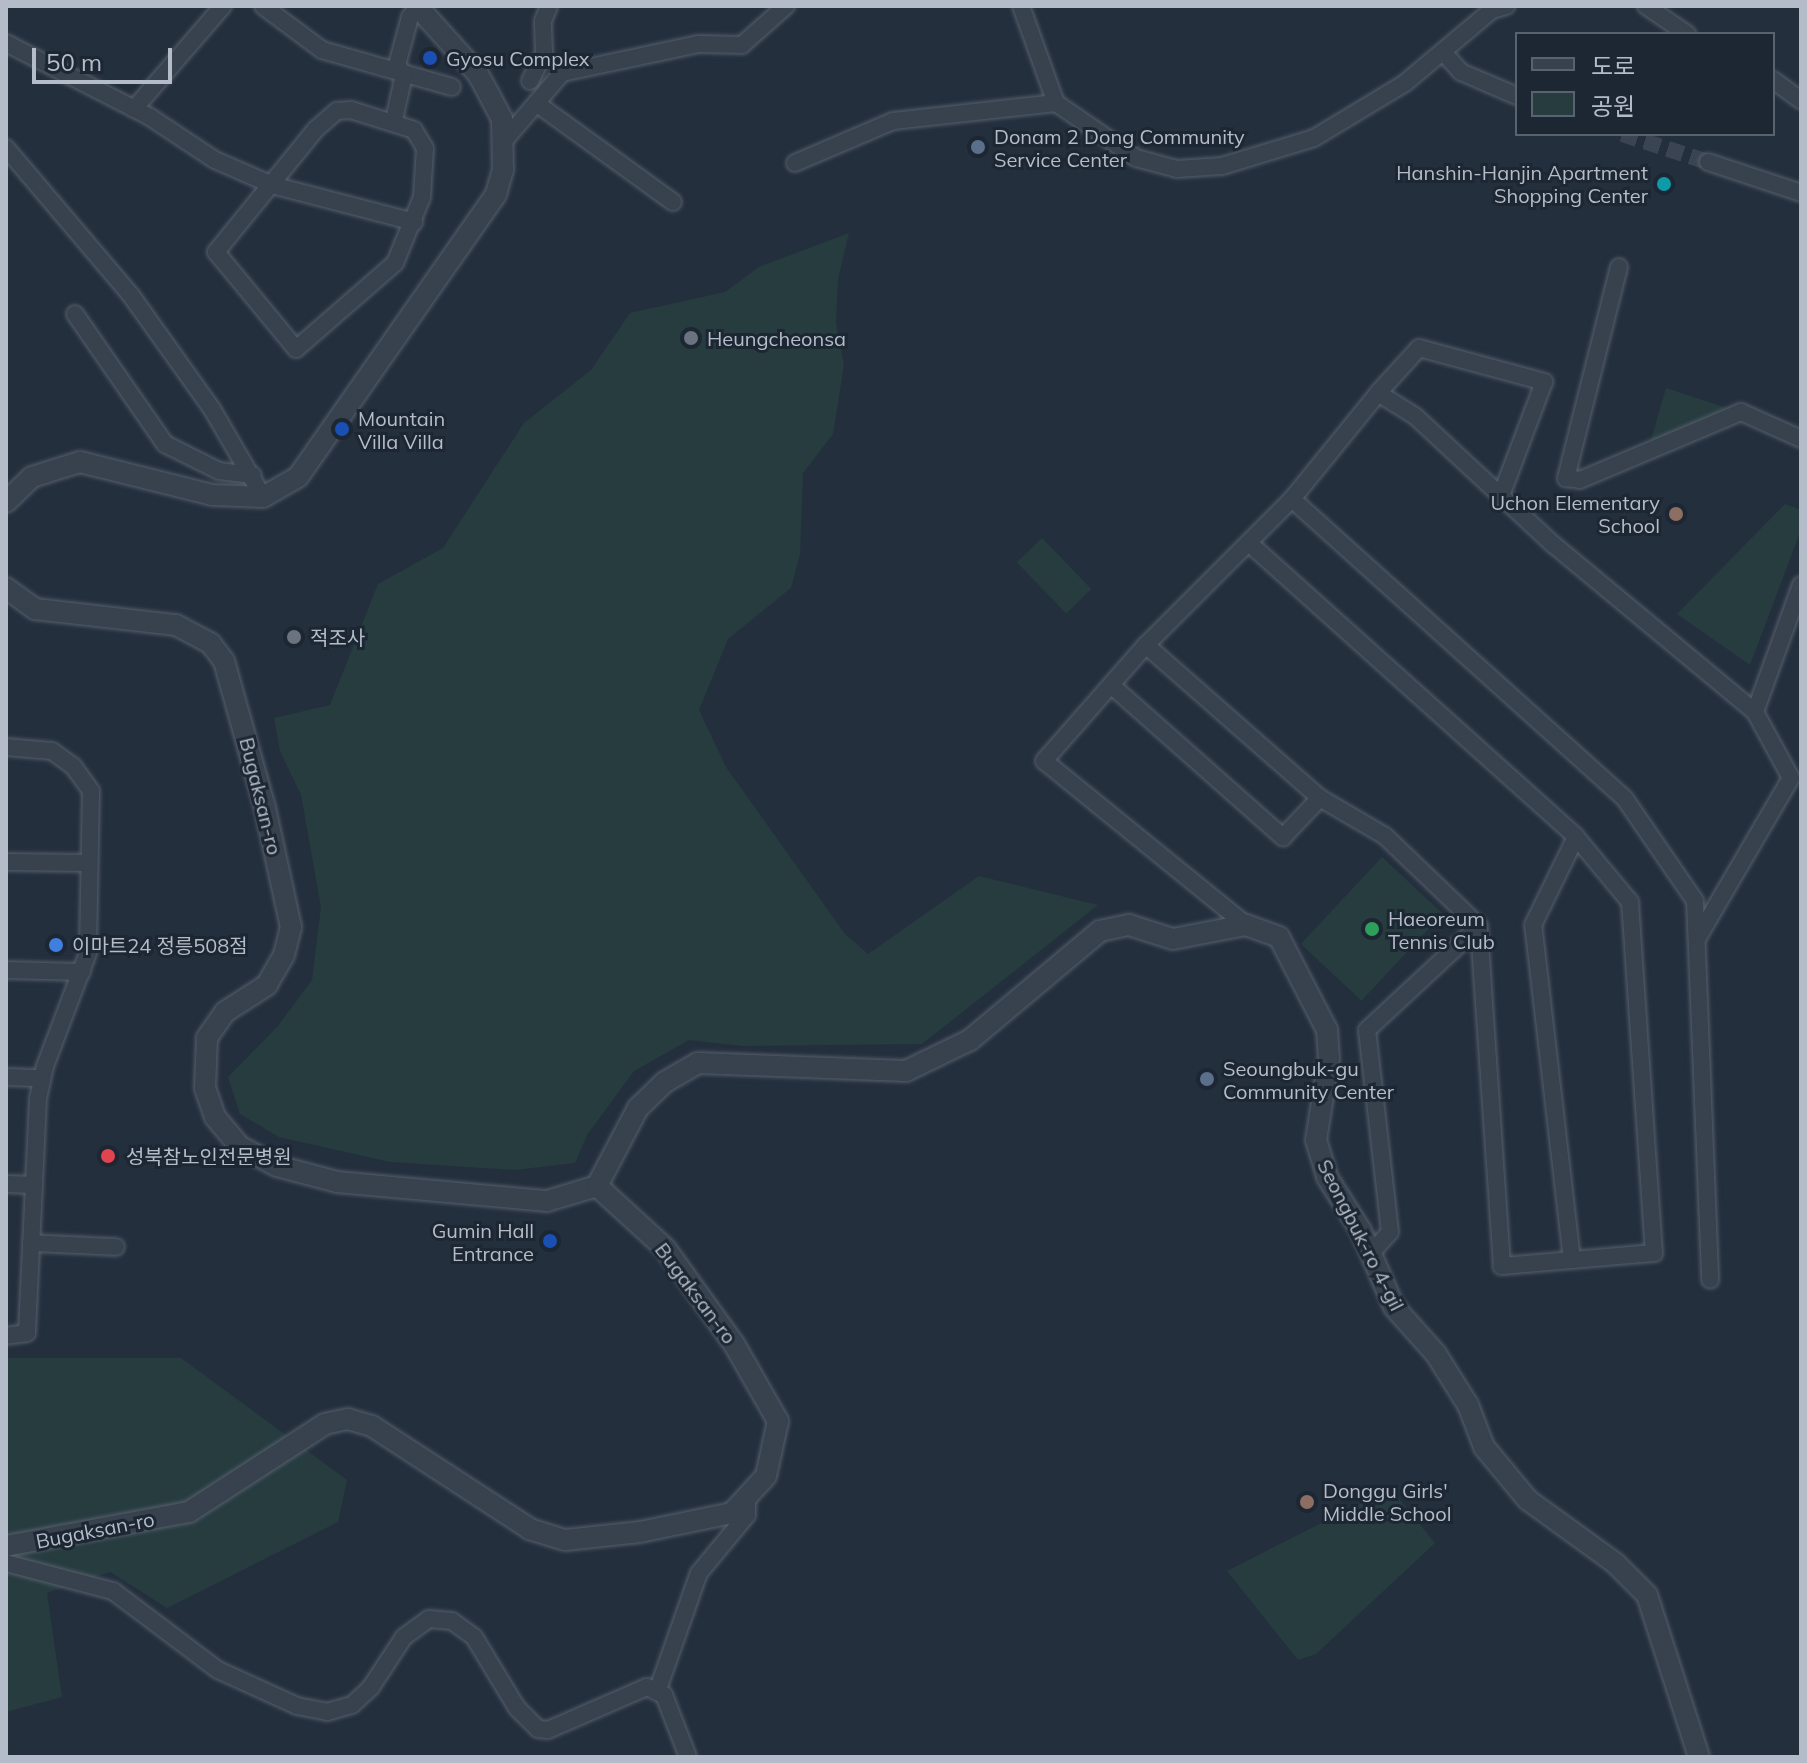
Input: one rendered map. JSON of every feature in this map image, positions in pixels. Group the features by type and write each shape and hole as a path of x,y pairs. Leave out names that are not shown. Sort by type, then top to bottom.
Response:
{"street":[{"path":"134,109 223,6"},
{"path":"263,6 322,50 452,87"},
{"path":"530,81 544,53 543,21 549,6"},
{"path":"503,142 562,73 699,44 742,45 786,6"},
{"path":"1021,6 1056,103 1136,158 1177,169 1222,166 1314,138 1405,83 1492,10 1506,6"},
{"path":"1646,6 1684,32"},
{"path":"6,502 32,477 80,462 212,495 263,497 298,477 496,194 503,170 502,119 478,74 418,7 410,17 397,65 404,75 394,120"},
{"path":"7,48 134,109 215,160 272,185 414,222"},
{"path":"1443,52 1461,72 1515,95"},
{"path":"1775,81 1801,100"},
{"path":"536,103 673,202"},
{"path":"795,163 893,121 1056,103"},
{"path":"337,111 394,120 414,130 425,148 422,197 414,222 395,263 379,282 296,349 216,252 337,111"},
{"path":"6,148 130,294 253,475 263,497"},
{"path":"1708,162 1801,193"},
{"path":"1619,267 1566,478 1594,474 1741,412 1801,439"},
{"path":"75,314 165,444 219,471 253,475"},
{"path":"1246,925 1044,761 1146,645 1292,499 1378,393 1419,348 1544,382 1501,496"},
{"path":"1378,393 1415,416 1501,496 1755,712 1791,778 1698,937"},
{"path":"1292,499 1625,799 1695,901 1710,1280"},
{"path":"1146,645 1320,798 1385,836 1479,926 1502,1266 1654,1253 1630,902 1576,837 1250,544"},
{"path":"1755,712 1801,585"},
{"name":"Bugaksan-ro","path":"6,588 35,609 176,625 211,644 224,661 262,793 291,927 284,955 267,985 225,1012 207,1038 205,1088 215,1117 239,1146 277,1166 337,1182 547,1201 597,1186 665,1248 734,1344 778,1421 766,1476 732,1513 707,1519 565,1540 530,1529 372,1426 348,1419 325,1424 189,1512 6,1546"},
{"path":"1111,685 1283,837 1320,798"},
{"path":"6,747 52,751 73,766 91,791 88,953 42,1078 27,1333 6,1336"},
{"path":"1572,1260 1533,925 1576,837"},
{"path":"6,862 89,863"},
{"path":"597,1186 638,1108 665,1082 698,1063 906,1071 970,1040 1100,931 1129,925 1173,939 1246,925"},
{"name":"Seongbuk-ro 4-gil","path":"1246,925 1279,937 1327,1030 1329,1058 1316,1140 1327,1177 1371,1253 1394,1307 1436,1354 1468,1405 1484,1447 1528,1500 1615,1563 1647,1595 1699,1757"},
{"path":"1371,1253 1390,1232 1367,1030 1479,926"},
{"path":"6,970 82,972"},
{"path":"6,1077 42,1078"},
{"path":"6,1184 34,1185"},
{"path":"31,1243 116,1247"},
{"path":"657,1692 699,1573 747,1515 747,1495"},
{"path":"6,1563 113,1591 218,1670 297,1706 327,1712 352,1705 371,1687 404,1637 429,1619 452,1621 474,1637 517,1708 538,1729 548,1730 647,1687 664,1695 688,1757"}],"green space":[{"path":"849,233 838,279 836,323 844,365 833,434 803,473 800,554 791,588 728,639 699,710 726,767 845,934 868,954 979,876 1098,905 922,1044 743,1046 689,1040 634,1071 587,1135 575,1163 514,1170 390,1162 279,1137 240,1114 228,1077 278,1026 312,980 321,907 301,795 280,751 274,718 330,705 378,584 443,548 524,423 591,370 630,313 725,292 759,267"},
{"path":"1666,388 1730,409 1650,443"},
{"path":"1785,504 1801,510 1801,530 1750,665 1677,614"},
{"path":"1042,538 1091,589 1066,613 1017,562"},
{"name":"Haeoreum Tennis Club","path":"1382,857 1443,914 1362,1001 1301,944"},
{"path":"6,1358 181,1358 347,1480 338,1522 167,1608 110,1572 47,1593 62,1697 6,1712"},
{"path":"1390,1488 1435,1543 1316,1654 1298,1660 1227,1571"}],"tunnel":[{"path":"1628,136 1708,162"}],"place":[{"name":"Gyosu Complex","path":"430,58"},
{"name":"Donam 2 Dong Community Service Center","path":"978,147"},
{"name":"Hanshin-Hanjin Apartment Shopping Center","path":"1664,184"},
{"name":"Heungcheonsa","path":"691,338"},
{"name":"Mountain Villa Villa","path":"342,429"},
{"name":"Uchon Elementary School","path":"1676,514"},
{"name":"적조사","path":"294,637"},
{"name":"Haeoreum Tennis Club","path":"1372,929"},
{"name":"이마트24 정릉508점","path":"56,945"},
{"name":"Seoungbuk-gu Community Center","path":"1207,1079"},
{"name":"성북참노인전문병원","path":"108,1156"},
{"name":"Gumin Hall Entrance","path":"550,1241"},
{"name":"Donggu Girls' Middle School","path":"1307,1502"}]}
